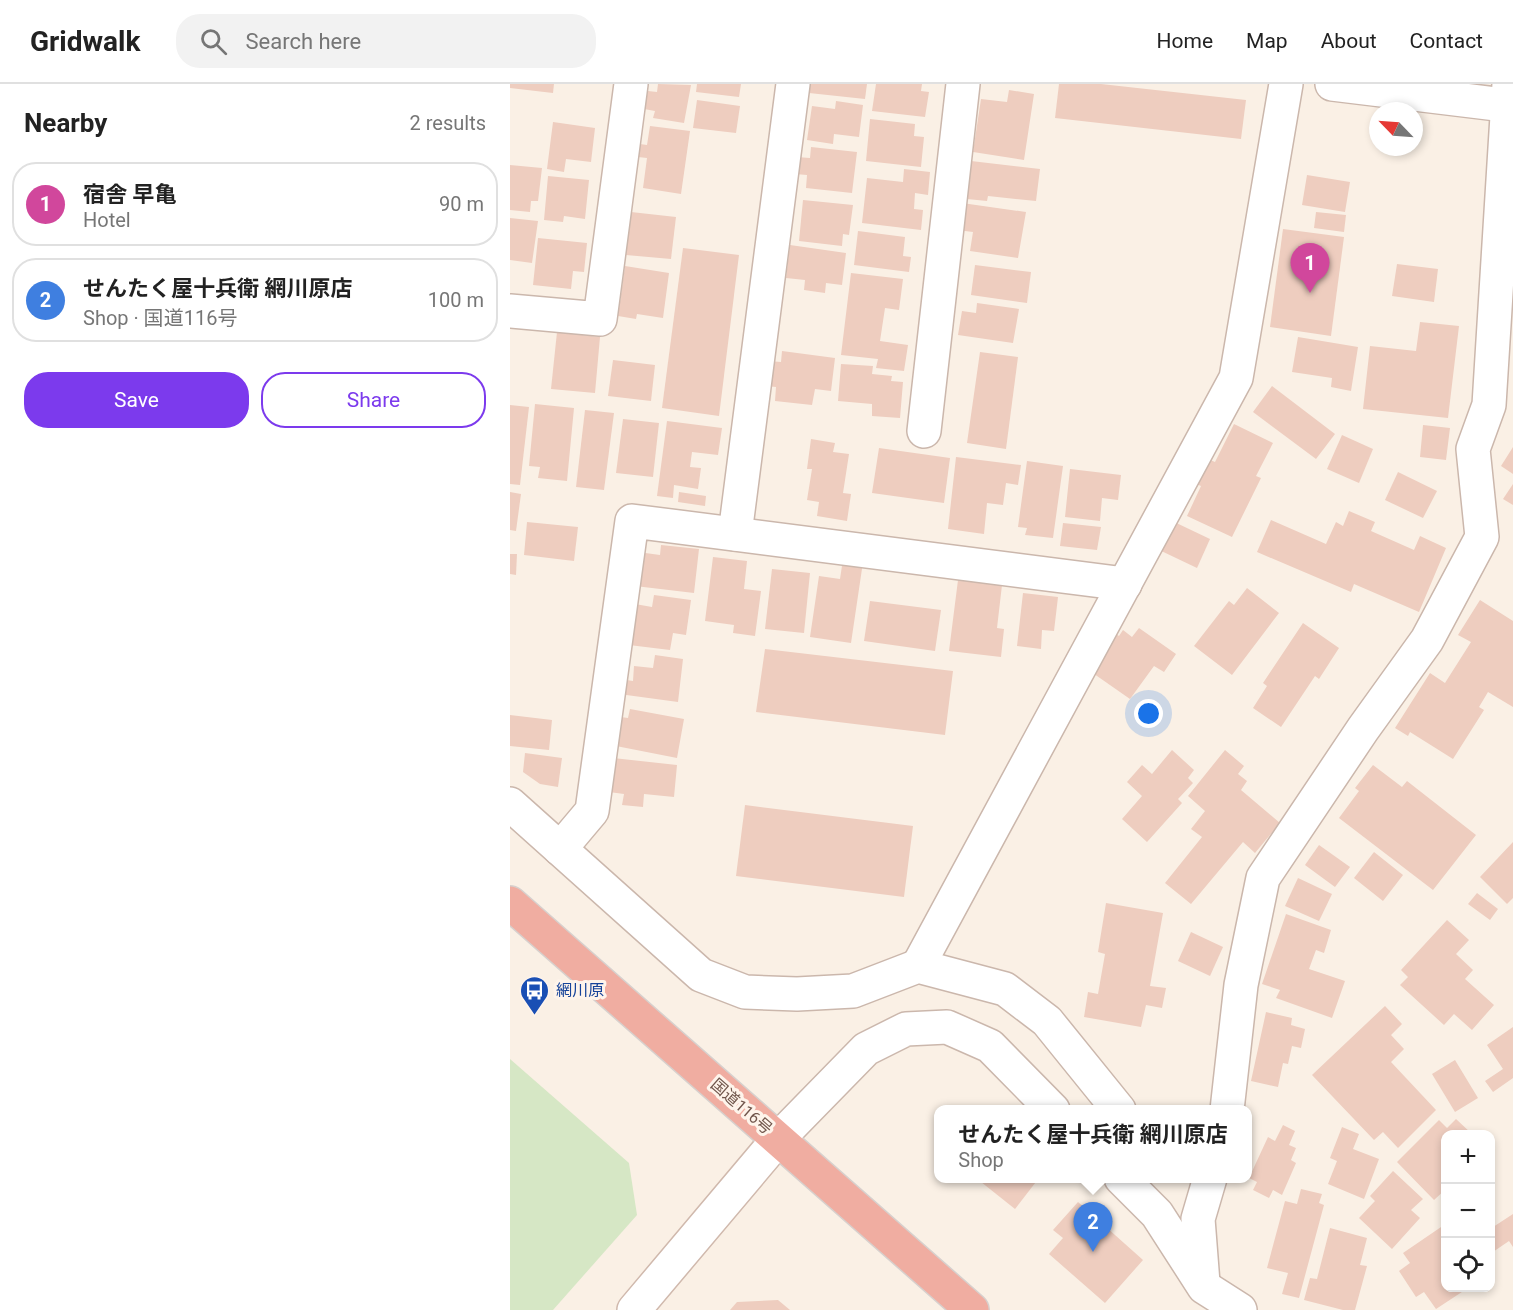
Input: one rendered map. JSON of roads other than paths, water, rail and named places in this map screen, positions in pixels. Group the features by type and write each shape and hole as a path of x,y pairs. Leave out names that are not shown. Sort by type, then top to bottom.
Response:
{"highway":[{"name":"国道116号","path":"510,903 972,1310"}],"street":[{"path":"510,311 600,319 632,84"},
{"path":"735,534 793,84"},
{"path":"924,431 963,84"},
{"path":"918,966 1236,378 1286,84"},
{"path":"1228,1105 1241,985 1263,878 1363,729 1427,640 1482,537 1473,449 1489,405 1504,332 1510,99 1332,84"},
{"path":"560,849 592,811 632,521 1125,584"},
{"path":"510,804 701,975 745,992 797,994 853,991 918,966 1005,989 1047,1021 1115,1105"},
{"path":"634,1310 779,1138 866,1049 906,1029 946,1027 990,1046 1048,1105"},
{"path":"1125,1183 1156,1214 1204,1287 1240,1310"},
{"path":"1204,1287 1198,1219 1209,1183"}],"place":[{"name":"宿舎 早亀","path":"1310,293"},
{"name":"網川原","path":"535,1016"},
{"name":"せんたく屋十兵衛 網川原店","path":"1093,1252"}]}
